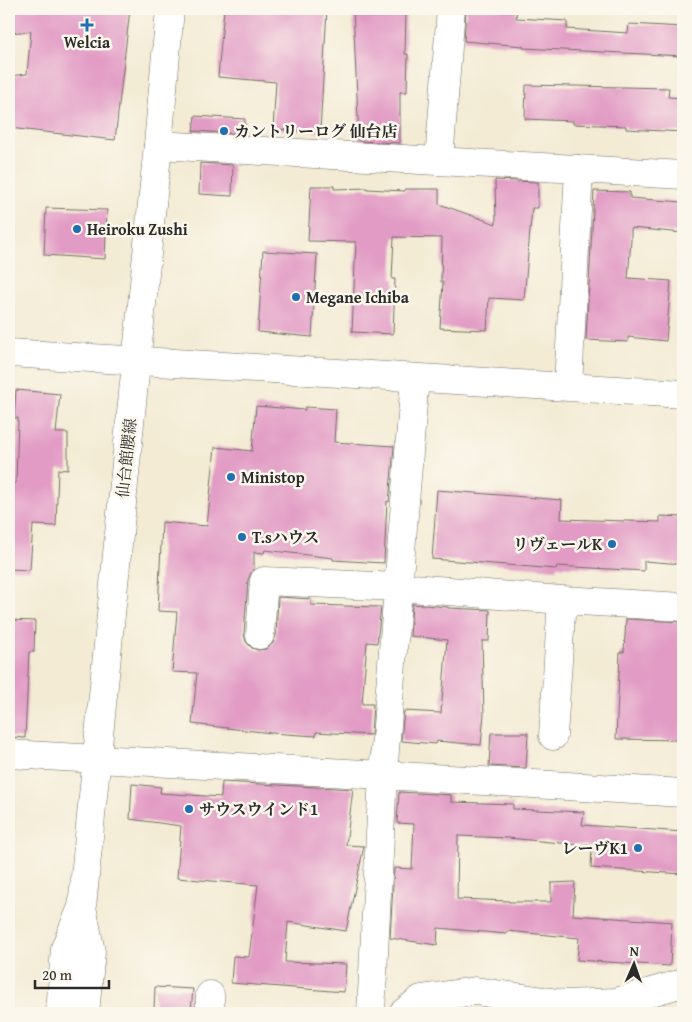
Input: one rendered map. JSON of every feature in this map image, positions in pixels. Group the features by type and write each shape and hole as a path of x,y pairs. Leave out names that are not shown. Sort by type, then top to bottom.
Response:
{"street":[{"name":"仙台館腰線","path":"86,1013 91,952 82,907 170,9"},
{"path":"439,160 451,9"},
{"path":"158,145 683,175"},
{"path":"568,387 580,169"},
{"path":"9,353 683,394"},
{"path":"371,1013 383,774 415,378"},
{"path":"260,635 264,580 399,587 562,600 683,607"},
{"path":"553,736 562,600"},
{"path":"9,754 383,774 683,793"},
{"name":"仙台館腰線","path":"60,1013 65,948 82,907"},
{"path":"403,1013 421,999 475,990 566,1004 616,1002 683,984"}],"building":[{"path":"9,9 130,9 115,140 9,128 9,76 27,74 31,31 9,33"},
{"path":"224,9 327,9 320,132 273,129 276,82 218,77"},
{"path":"353,9 406,9 405,54 408,54 407,92 400,92 400,143 359,141"},
{"path":"466,9 517,9 516,18 567,21 567,29 628,33 629,24 683,27 683,56 523,48 523,46 464,41"},
{"path":"526,85 669,88 668,97 683,98 683,132 626,129 626,126 573,124 573,121 525,119"},
{"path":"195,116 245,119 244,134 193,131"},
{"path":"200,163 233,165 232,196 199,194"},
{"path":"495,180 538,182 538,208 532,208 524,300 489,298 487,330 440,328 443,282 441,282 442,238 394,237 392,279 395,279 393,334 352,332 356,242 308,241 311,186 334,186 334,189 367,188 405,191 405,189 439,189 439,204 496,224"},
{"path":"594,191 630,192 630,198 682,202 683,233 631,228 628,278 671,281 666,341 628,337 628,342 586,340"},
{"path":"46,208 107,210 105,259 44,255"},
{"path":"263,251 317,254 312,337 258,332"},
{"path":"16,390 60,394 56,433 68,433 68,470 58,469 56,526 33,525 30,570 9,569 9,483 16,483 18,418 14,418"},
{"path":"256,406 305,410 305,407 336,409 334,442 394,446 389,502 387,501 384,563 333,560 333,558 265,550 264,553 254,552 254,570 248,580 244,634 246,642 252,648 258,650 266,649 273,643 276,636 278,597 311,599 311,605 381,607 377,643 367,642 362,704 373,704 371,735 316,732 316,736 192,724 197,673 172,672 177,612 158,611 162,522 207,526 215,447 252,451"},
{"path":"437,490 562,500 561,519 660,522 660,516 683,517 683,564 644,561 644,571 557,566 556,569 432,559"},
{"path":"412,604 490,610 489,641 482,641 484,714 481,745 437,741 436,744 401,741 404,711 441,713 447,640 410,636"},
{"path":"626,619 683,622 683,740 616,739 620,652 624,652"},
{"path":"9,620 35,621 34,652 29,652 25,738 9,737"},
{"path":"491,733 528,733 526,768 489,766"},
{"path":"222,782 353,789 346,845 364,846 346,931 288,922 285,962 346,964 344,992 231,983 233,956 249,957 258,885 177,878 181,826 130,819 132,784 161,787 160,793 221,797"},
{"path":"399,792 451,795 451,802 513,804 513,809 584,812 582,825 683,832 683,874 591,868 592,846 508,838 458,836 457,899 551,902 551,883 575,882 573,915 672,922 670,966 577,960 579,938 507,931 507,934 438,928 437,945 390,938 394,868 412,869 414,824 397,823"},
{"path":"155,987 193,989 191,1011 154,1009"}],"place":[{"name":"Welcia","path":"87,25"},
{"name":"カントリーログ 仙台店","path":"224,131"},
{"name":"Heiroku Zushi","path":"77,229"},
{"name":"Megane Ichiba","path":"296,297"},
{"name":"Ministop","path":"231,477"},
{"name":"T.sハウス","path":"242,537"},
{"name":"リヴェールK","path":"612,544"},
{"name":"サウスウインド1","path":"189,809"},
{"name":"レーヴK1","path":"638,848"}]}
